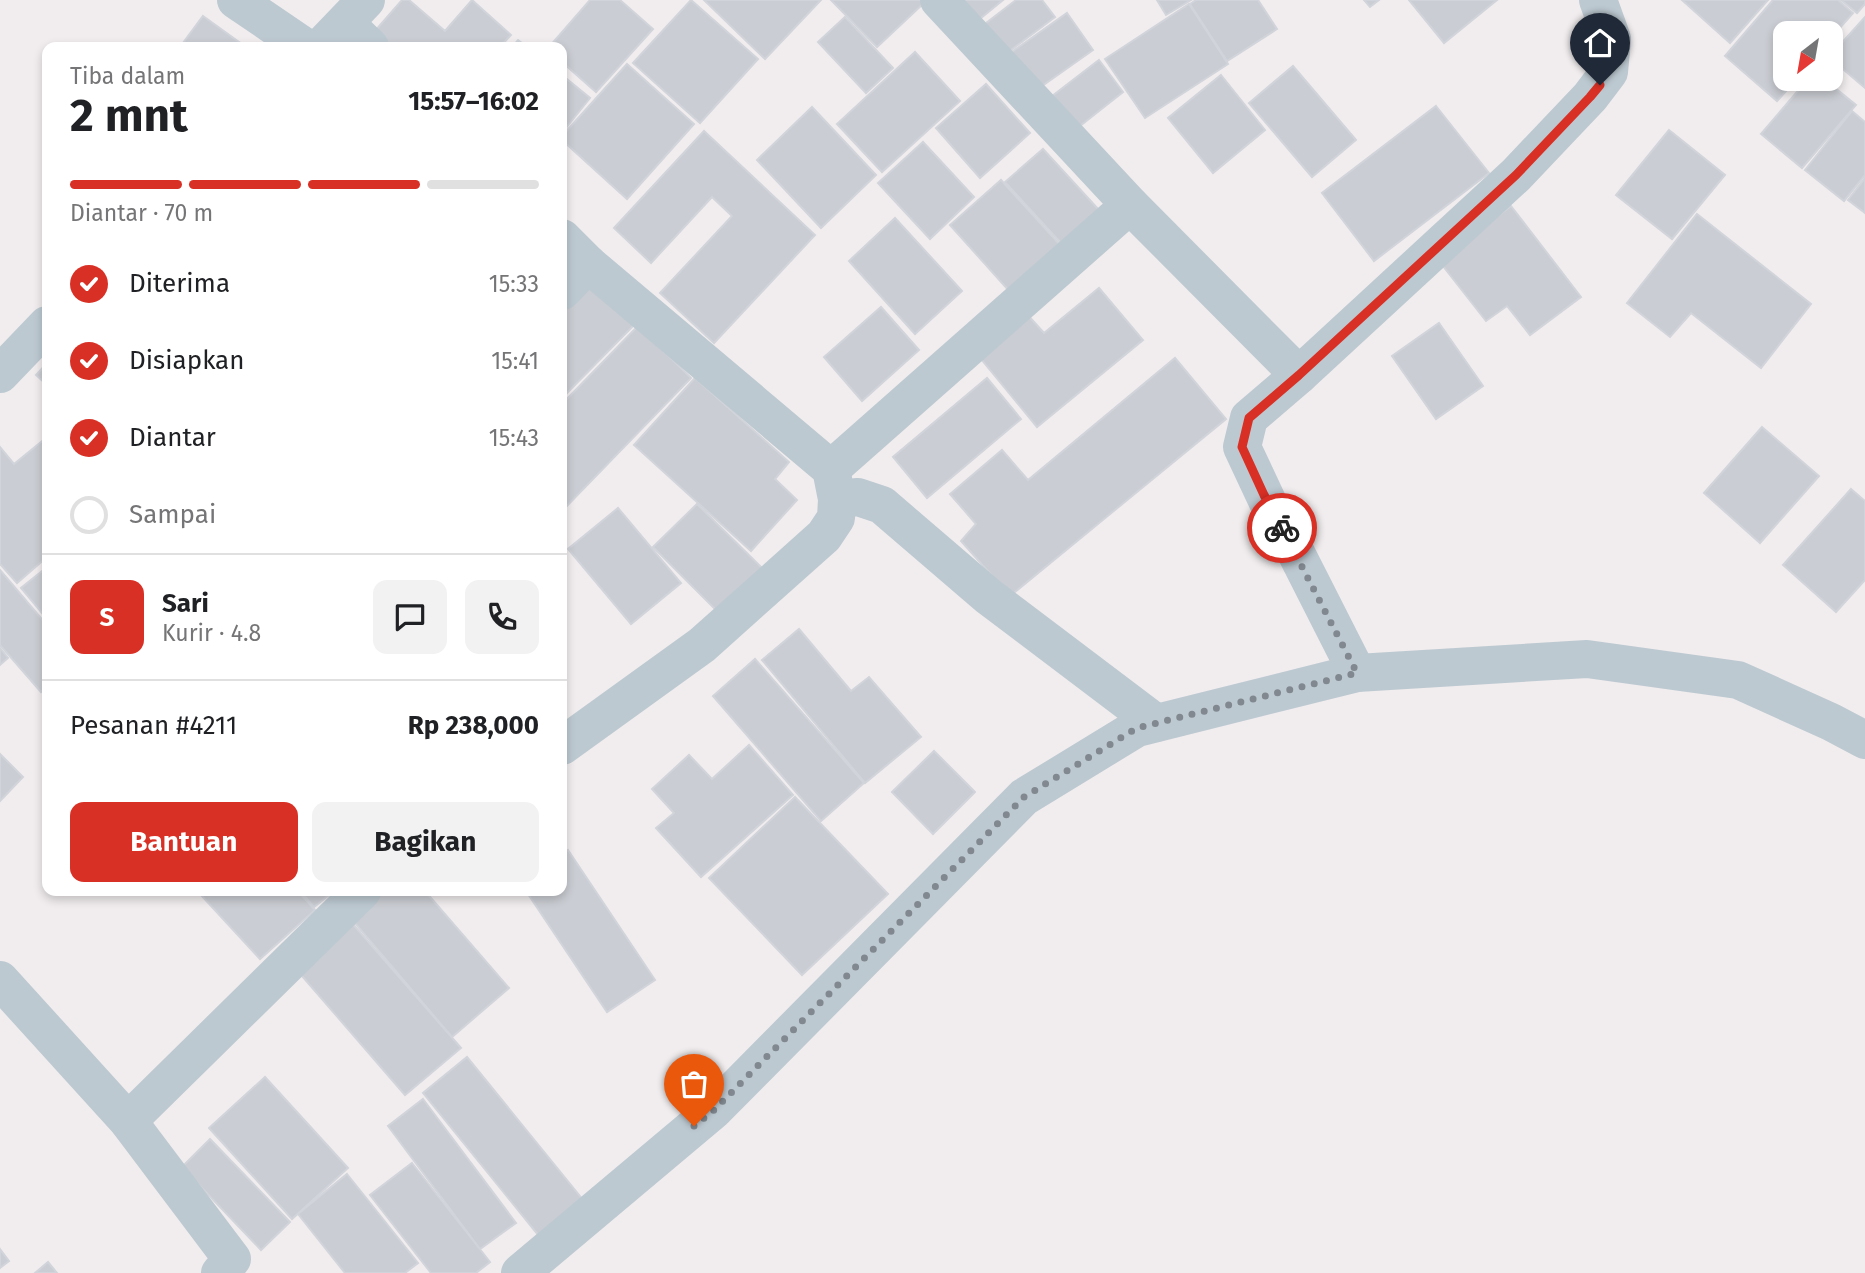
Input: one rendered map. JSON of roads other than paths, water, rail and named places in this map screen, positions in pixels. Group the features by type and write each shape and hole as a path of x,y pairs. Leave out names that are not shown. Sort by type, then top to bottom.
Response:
{"street":[{"path":"236,0 298,42"},
{"path":"939,0 1130,205 1299,375"},
{"path":"1357,673 1272,511 1242,447 1249,418 1516,175 1590,97 1609,72 1612,39 1598,0"},
{"path":"834,484 1130,205"},
{"path":"567,276 575,251 834,484 858,497 882,505 988,596 1156,723"},
{"path":"0,373 42,331"},
{"path":"567,742 702,645 824,536 836,518 834,484"},
{"path":"520,1273 714,1110 1024,797 1137,728 1357,673 1587,659 1738,680 1865,740"},
{"path":"128,1121 357,896"},
{"path":"0,980 128,1121 234,1268"}]}
